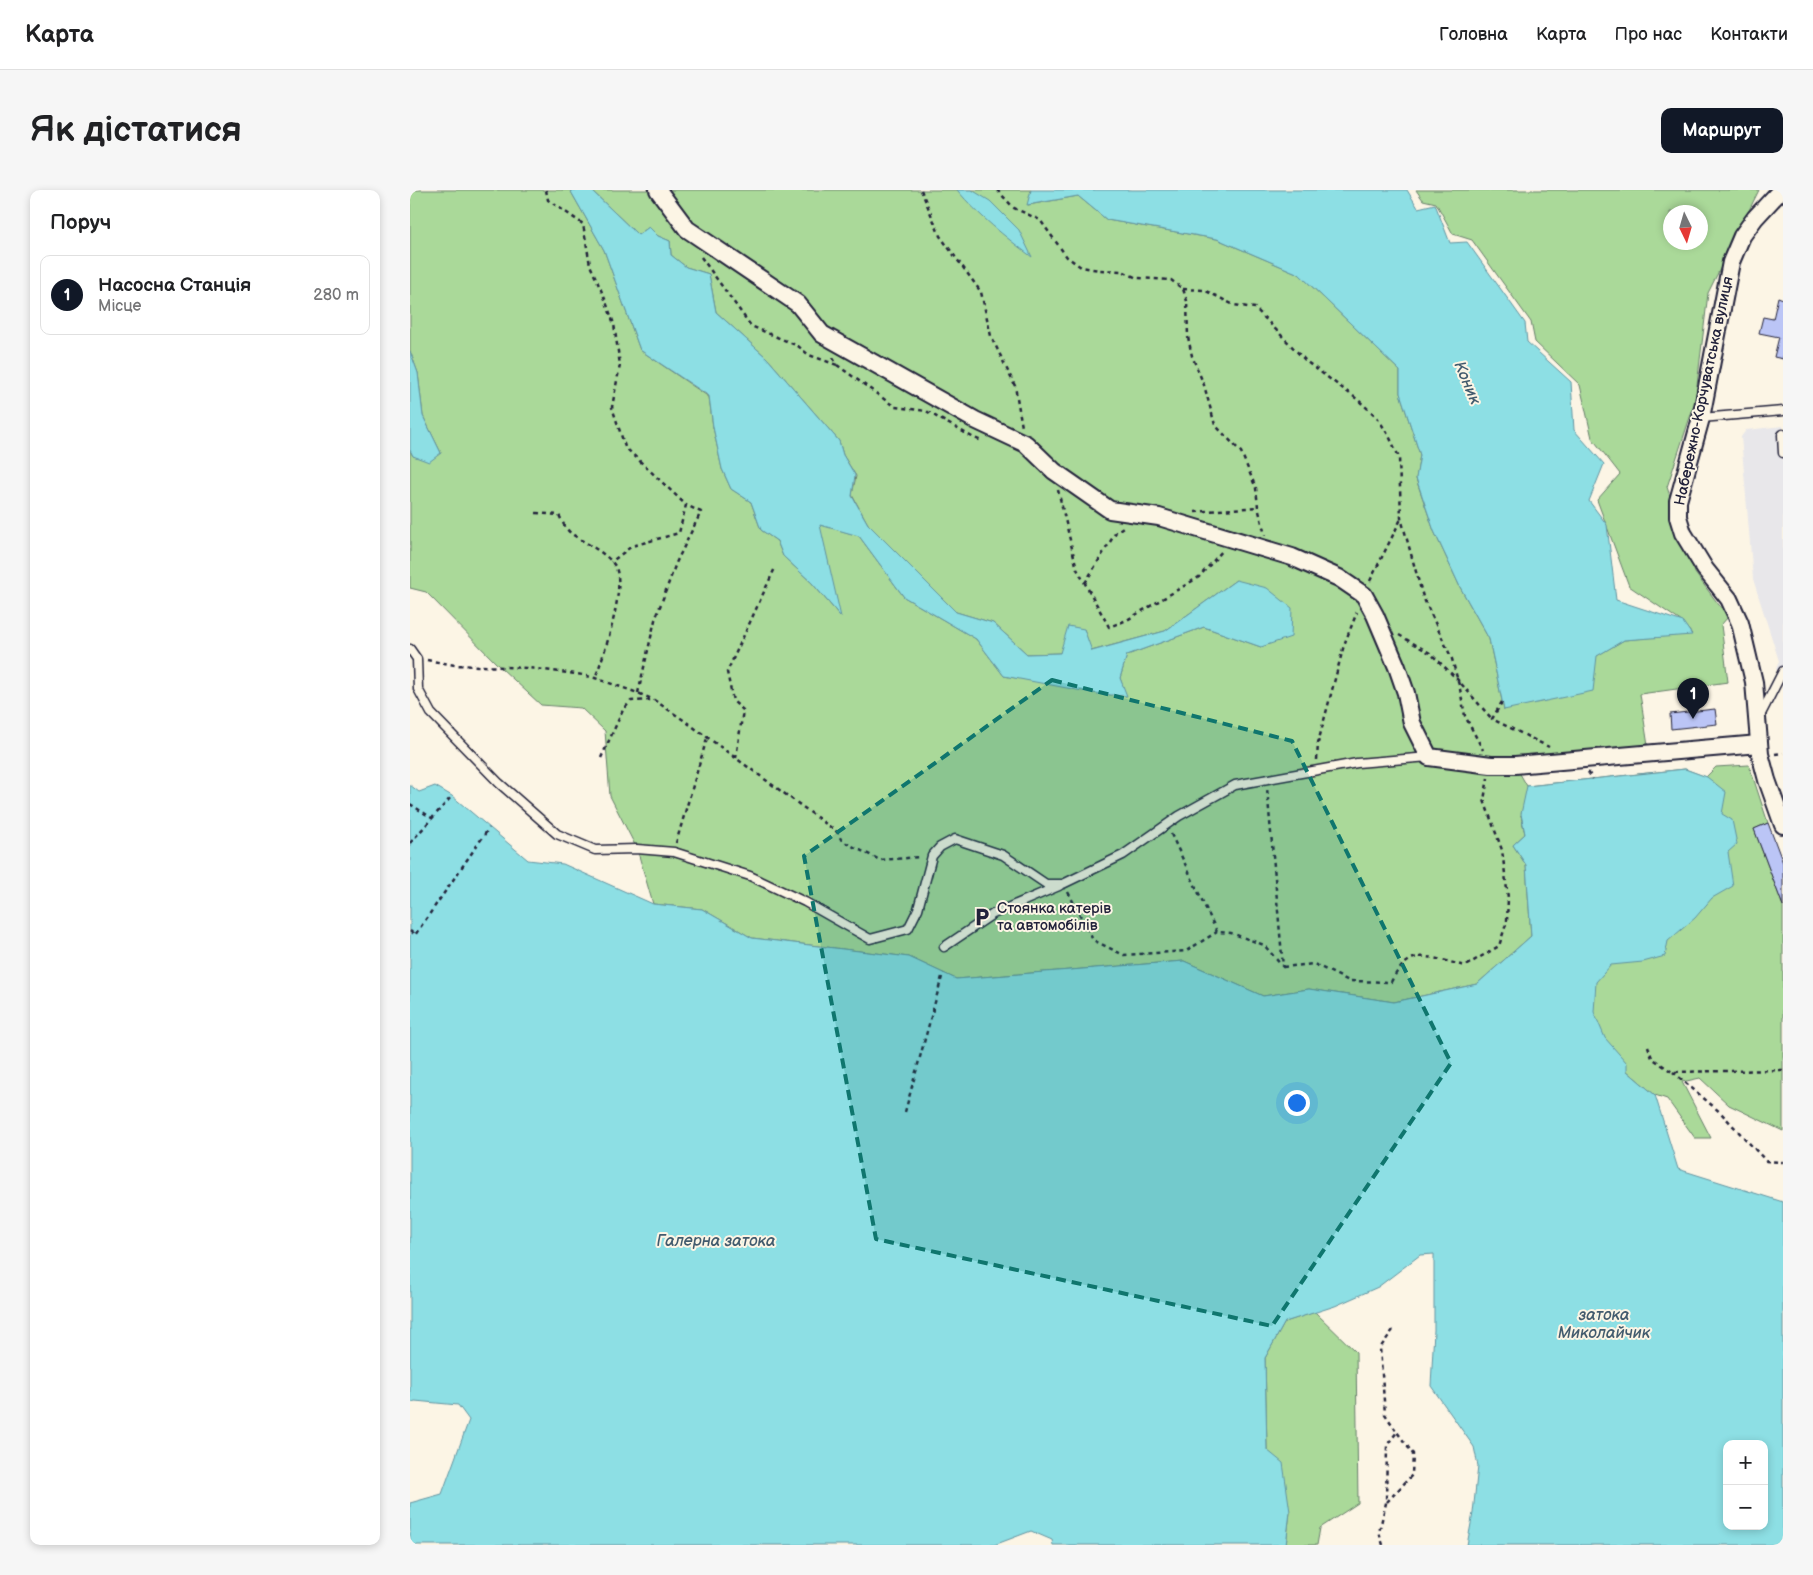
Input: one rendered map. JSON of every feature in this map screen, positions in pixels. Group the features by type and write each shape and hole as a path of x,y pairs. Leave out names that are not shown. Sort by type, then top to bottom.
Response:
{"street":[{"path":"658,190 686,229 798,304 822,334 975,420 1026,444 1054,471 1110,510 1159,517 1292,557 1339,578 1364,595 1397,667 1406,693 1412,722 1429,758 1491,765 1515,765 1576,758 1759,744"},
{"name":"Набережно-Корчуватська вулиця","path":"1781,190 1755,218 1742,236 1731,262 1701,418 1678,501 1678,517 1687,540 1705,569 1729,599 1740,623 1754,682 1759,744 1767,780 1780,804 1783,825"}],"lane":[{"path":"1701,418 1783,411"},
{"path":"1783,434 1783,453"},
{"path":"410,649 418,659 418,689 431,713 499,783 557,834 595,850 637,849 674,852 750,876 805,902 870,939 908,929 918,909 932,856 940,847 955,839 1002,856 1046,884 1063,884"},
{"path":"1758,720 1783,671"},
{"path":"944,947 993,914 1063,884 1123,855 1166,824 1235,785 1356,762 1429,758"}],"path":[{"path":"546,190 548,200 583,224 590,265 614,324 620,365 612,407 625,446 686,505 701,512 676,563 655,620 638,693"},
{"path":"921,190 940,236 981,292 991,336 1015,386 1026,444"},
{"path":"997,190 1014,208 1040,220 1067,257 1082,267 1098,270 1122,270 1137,278 1171,280 1183,289 1204,290 1234,305 1256,308 1307,362 1357,399 1377,417 1389,436 1399,458 1401,518 1423,597 1452,659 1465,716 1491,765 1484,800 1502,850 1508,898 1507,921 1499,946 1465,966 1438,959 1416,957 1398,969 1391,982 1349,981 1314,964 1283,968"},
{"path":"697,252 751,326 798,346 809,354 837,365 894,407 926,411 982,441"},
{"path":"1183,289 1191,351 1204,385 1215,425 1240,452 1256,488 1258,507 1270,550"},
{"path":"833,358 837,365"},
{"path":"1054,471 1077,568 1109,627 1127,620 1200,577 1233,539"},
{"path":"611,562 632,546 679,533 686,505"},
{"path":"1188,513 1258,507"},
{"path":"536,513 559,515 570,533 601,553 615,566 618,586 613,621 595,678"},
{"path":"1085,583 1116,532 1139,514"},
{"path":"1316,770 1318,744 1344,645 1364,595 1401,518"},
{"path":"736,758 743,710 733,701 727,672 775,568"},
{"path":"1378,624 1430,653 1457,679 1492,719 1552,748"},
{"path":"418,659 455,665 530,668 595,678 638,693 654,700 736,758 837,832 842,840 880,860 932,856"},
{"path":"601,758 623,710 631,701 654,700"},
{"path":"1492,719 1502,702"},
{"path":"674,852 708,738"},
{"path":"1773,754 1783,754"},
{"path":"1576,758 1593,779"},
{"path":"1266,779 1283,968"},
{"path":"410,843 452,796"},
{"path":"410,804 432,818"},
{"path":"1166,824 1217,932"},
{"path":"410,931 414,935 490,828"},
{"path":"1063,884 1093,940 1124,955 1186,951 1217,932 1231,933 1264,945 1283,968"},
{"path":"905,1112 943,973"},
{"path":"1648,1046 1652,1058 1672,1072 1720,1113 1766,1161 1783,1162"},
{"path":"1672,1072 1783,1070"},
{"path":"1386,1503 1412,1475 1413,1454 1385,1414 1380,1348 1393,1330"},
{"path":"1384,1545 1379,1532 1386,1503 1387,1444 1397,1432"}],"highlighted area":[{"path":"1052,680 1292,741 1451,1063 1272,1326 876,1239 804,856"}],"shaded area":[{"path":"1783,426 1783,674 1776,669 1779,661 1753,579 1741,437 1746,430"}],"green space":[{"path":"410,190 570,190 604,250 640,350 709,397 722,469 731,489 751,502 761,530 777,541 783,556 812,583 840,616 819,524 859,536 904,597 976,639 1004,676 1126,696 1120,678 1127,655 1204,627 1261,647 1236,580 1165,631 1091,651 1084,629 1060,653 1027,654 993,623 956,612 868,524 852,495 856,476 843,455 839,441 767,358 716,312 709,274 686,267 671,255 670,241 658,236 649,227 638,235 591,190 1031,190 1028,205 1078,196 1107,220 1217,239 1299,274 1400,371 1400,393 1420,455 1416,479 1434,531 1460,587 1489,639 1504,710 1624,640 1692,634 1682,622 1629,586 1597,500 1620,474 1592,438 1580,385 1535,342 1531,322 1472,240 1453,234 1436,203 1423,200 1416,190 1759,190 1708,293 1695,402 1667,487 1695,573 1728,617 1721,625 1728,682 1640,694 1648,746 1515,765 1527,786 1685,769 1706,777 1716,767 1749,765 1768,823 1754,829 1783,906 1783,1131 1729,1105 1700,1078 1682,1082 1711,1138 1695,1138 1667,1099 1655,1095 1627,1071 1561,990 1521,815 1525,834 1513,845 1526,865 1531,936 1477,984 1394,1002 1309,989 1263,996 1184,961 956,979 909,957 752,938 702,909 653,904 637,849 610,796 605,731 581,708 541,705 501,668 426,592 410,588 410,450 413,456 441,453 423,416 418,373 410,351"},
{"path":"1315,1312 1356,1352 1358,1503 1320,1528 1317,1545 1286,1545 1290,1512 1267,1450 1265,1358 1285,1322"}],"water":[{"path":"570,190 591,190 638,235 649,227 658,236 670,241 671,255 686,267 709,274 716,312 767,358 839,441 843,455 855,475 852,496 868,524 956,612 993,623 1027,654 1060,653 1068,626 1084,629 1092,651 1165,631 1236,580 1267,588 1292,608 1291,637 1261,647 1204,627 1127,655 1120,678 1127,696 1098,694 1004,676 976,639 904,597 859,536 820,525 841,617 812,583 783,556 777,541 761,530 751,502 731,489 722,469 709,396 640,350 604,250"},
{"path":"957,190 972,190 990,201 1019,230 1032,257 992,225"},
{"name":"Коник","path":"1031,190 1407,190 1418,208 1435,204 1450,243 1467,242 1525,323 1527,342 1571,382 1574,430 1604,464 1589,501 1607,525 1616,600 1683,622 1692,635 1624,640 1597,656 1593,691 1504,710 1489,639 1460,587 1434,531 1416,478 1420,455 1400,393 1400,371 1299,274 1217,239 1107,220 1078,196 1027,205"},
{"path":"410,351 418,373 423,416 441,453 429,462 413,456 410,450"},
{"name":"Галерна затока","path":"1685,769 1707,777 1726,792 1722,814 1732,820 1737,844 1728,852 1733,886 1712,898 1695,918 1668,941 1665,956 1643,962 1611,965 1596,982 1594,1012 1605,1038 1627,1063 1627,1071 1655,1095 1678,1169 1783,1202 1783,1545 1467,1545 1473,1513 1478,1466 1474,1447 1431,1386 1434,1330 1434,1254 1420,1255 1378,1287 1335,1306 1285,1322 1265,1358 1267,1450 1283,1463 1290,1512 1286,1545 1053,1545 1052,1540 1031,1531 994,1545 410,1545 410,1503 442,1494 469,1420 458,1405 415,1401 410,1403 410,785 419,792 435,786 452,796 528,860 563,864 653,904 702,909 752,938 909,957 956,979 1184,961 1263,996 1309,989 1394,1002 1477,984 1531,936 1526,865 1513,845 1525,834 1521,814 1527,786"}],"building":[{"path":"1778,297 1783,299 1783,359 1774,357 1779,337 1759,333 1763,317 1773,319"},
{"path":"1715,709 1717,724 1671,729 1670,714"},
{"path":"1768,823 1783,863 1783,906 1754,829"}],"place":[{"name":"Насосна Станція","path":"1693,719"},
{"name":"Стоянка катерів та автомобілів","path":"982,917"}],"water label":[{"name":"затока Миколайчик","path":"1604,1324"}]}
